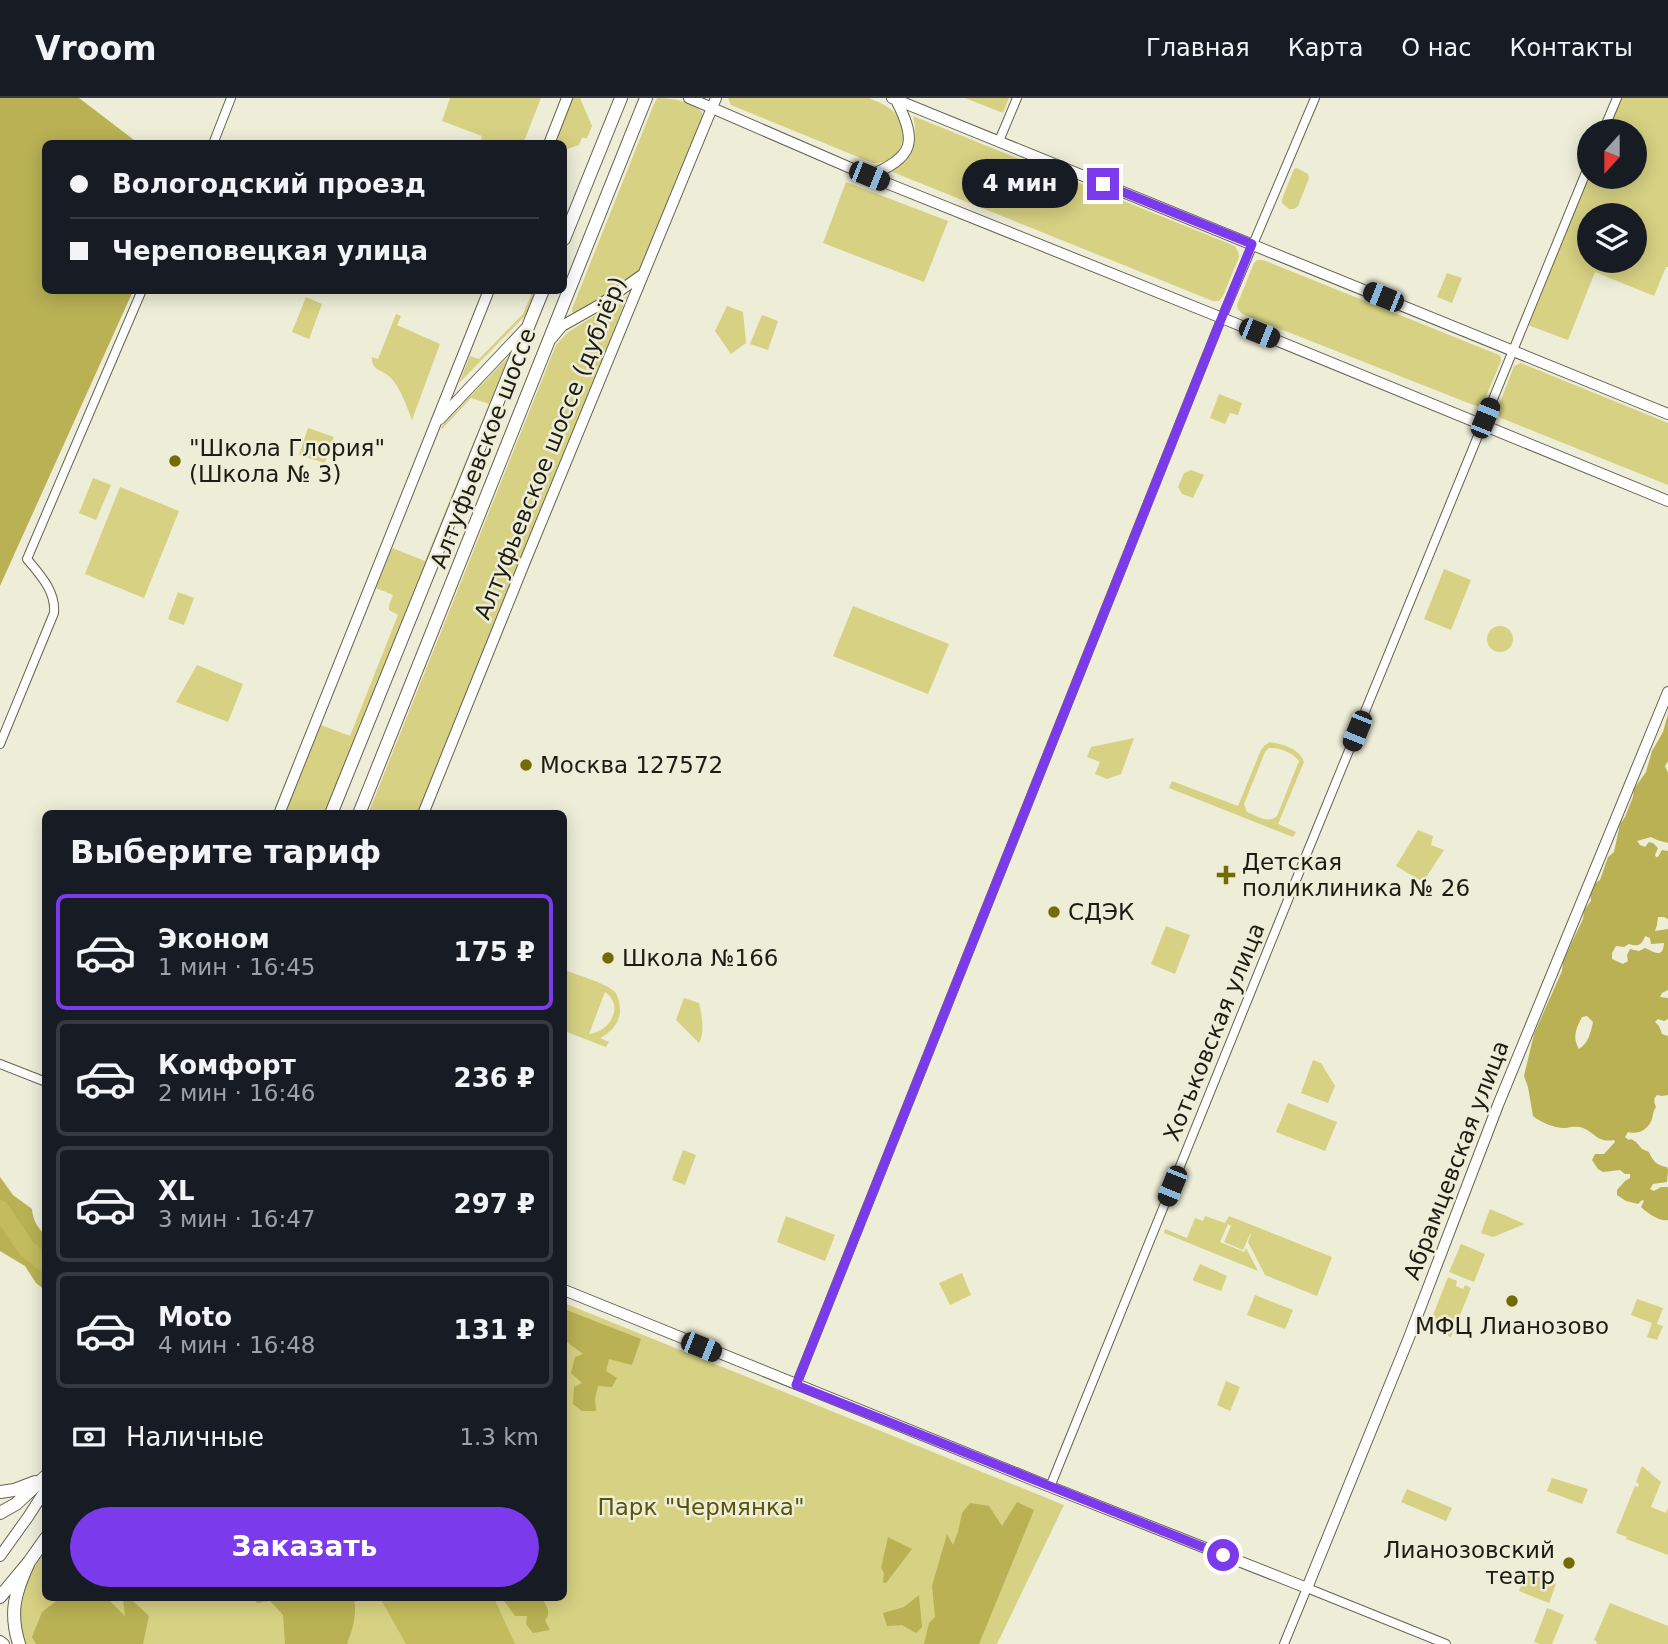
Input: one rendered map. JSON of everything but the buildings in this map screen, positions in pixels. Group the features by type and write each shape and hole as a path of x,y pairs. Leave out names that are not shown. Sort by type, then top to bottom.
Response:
{"main road":[{"path":"567,232 621,98"},
{"name":"Алтуфьевское шоссе","path":"567,293 646,98"},
{"name":"Алтуфьевское шоссе","path":"333,810 541,294"},
{"name":"Алтуфьевское шоссе","path":"361,810 567,294"},
{"path":"0,1492 42,1482"},
{"path":"0,1513 42,1483"},
{"path":"0,1597 42,1544"},
{"path":"19,1644 13,1618 14,1601 29,1562"}],"street":[{"path":"215,140 231,98"},
{"path":"551,140 567,98"},
{"path":"689,98 714,103 869,176 1668,500"},
{"path":"999,141 1017,98"},
{"path":"796,1385 1222,318 1315,98"},
{"path":"1608,119 1617,98"},
{"path":"869,176 893,164 908,144 908,125 894,99"},
{"path":"894,99 1668,414"},
{"name":"Алтуфьевское шоссе (дублёр)","path":"426,810 714,103"},
{"name":"Хотьковская улица","path":"1050,1487 1579,189"},
{"path":"546,345 562,326 601,304 644,273"},
{"path":"0,744 54,613 55,605 46,583 27,559 140,294"},
{"path":"281,810 487,294"},
{"path":"435,425 529,324"},
{"name":"Абрамцевская улица","path":"1284,1644 1408,1340 1498,1105 1668,692"},
{"path":"0,1064 42,1080"},
{"path":"567,1291 1446,1644"},
{"path":"0,1556 28,1517 42,1486"}],"green space":[{"path":"450,98 541,98 525,140 481,140 482,136 442,121"},
{"path":"573,98 580,98 592,126 587,138 582,138 579,145 567,149 567,140 556,140"},
{"path":"657,98 687,103 698,108 702,117 640,270 576,314 572,309"},
{"path":"728,98 869,98 888,107 898,117 903,139 897,153 891,158 873,163 731,105"},
{"path":"965,98 1009,98 1003,113"},
{"path":"1621,98 1668,98 1668,267 1654,296 1597,273 1647,273 1647,203 1578,203 1584,189 1647,189 1647,119 1612,119"},
{"path":"913,116 1235,246 1239,257 1223,296 1219,301 1213,301 890,171 905,161 913,148"},
{"path":"1294,169 1308,174 1309,178 1298,206 1289,209 1282,203 1282,199"},
{"path":"846,182 948,221 924,282 823,243"},
{"path":"1577,205 1577,273 1595,273 1568,340 1528,325"},
{"path":"1257,260 1263,260 1499,355 1501,361 1482,406 1476,406 1242,314 1237,305"},
{"path":"1447,273 1462,278 1452,303 1437,297"},
{"path":"531,294 535,294 526,315 459,383 470,356 479,359 523,314"},
{"path":"628,295 422,810 370,810 556,345 568,332"},
{"path":"306,297 322,304 309,339 292,332"},
{"path":"727,306 743,312 746,343 731,354 715,331"},
{"path":"396,314 401,316 397,325 440,344 412,420 397,386 372,362 372,357 378,359"},
{"path":"762,315 778,321 768,350 750,344"},
{"path":"510,355 327,810 287,810 321,725 350,736 398,615 389,610 393,595 376,588 392,548 425,561 489,404 471,398 442,429"},
{"path":"1521,363 1668,423 1668,485 1501,418 1496,413 1497,410 1514,366"},
{"path":"1219,394 1242,403 1238,415 1230,413 1225,424 1210,418"},
{"path":"308,428 334,437 325,463 299,455"},
{"path":"1191,470 1204,475 1193,498 1182,494 1178,487 1184,473"},
{"path":"93,478 111,485 96,520 79,513"},
{"path":"120,487 179,511 144,598 85,574"},
{"path":"1444,569 1471,580 1451,630 1424,619"},
{"path":"178,592 194,598 184,625 168,619"},
{"path":"853,606 949,644 928,694 833,656"},
{"path":"1500,626 1509,630 1513,639 1509,648 1500,652 1491,648 1487,639 1491,630"},
{"path":"197,665 243,684 228,722 176,702"},
{"path":"1134,738 1121,774 1107,779 1095,774 1100,762 1087,757 1091,747"},
{"path":"1270,742 1290,748 1302,757 1304,762 1278,824 1296,832 1293,837 1169,788 1172,781 1238,806 1265,745","holes":["1273,748 1290,753 1299,761 1277,816 1266,819 1247,812 1244,804 1265,752"]},
{"path":"1418,830 1433,836 1431,845 1444,850 1423,882 1396,866"},
{"path":"1166,926 1190,935 1175,974 1151,964"},
{"path":"567,971 615,992 620,1013 613,1028 600,1038 609,1042 606,1047 567,1032","holes":["605,992 614,1004 609,1024 589,1034"]},
{"path":"684,998 699,1003 702,1029 699,1043 676,1020"},
{"path":"1313,1060 1321,1063 1335,1086 1328,1103 1301,1093"},
{"path":"1288,1103 1337,1122 1325,1151 1276,1132"},
{"path":"683,1150 696,1155 685,1185 672,1180"},
{"path":"1490,1209 1525,1224 1493,1237 1481,1233"},
{"path":"786,1216 835,1235 825,1261 777,1242"},
{"path":"1205,1216 1225,1223 1229,1216 1332,1257 1317,1296 1265,1275 1248,1242 1251,1234 1243,1250 1224,1242 1231,1226 1228,1224 1220,1242 1244,1252 1246,1248 1258,1271 1164,1233 1165,1229 1187,1238 1195,1218 1203,1221"},
{"path":"1461,1244 1485,1254 1474,1282 1449,1272"},
{"path":"1200,1264 1227,1276 1221,1291 1194,1281"},
{"path":"962,1273 971,1295 950,1305 939,1283"},
{"path":"1448,1277 1457,1281 1456,1286 1463,1289 1465,1285 1471,1288 1451,1337 1428,1328"},
{"path":"1255,1295 1293,1310 1285,1329 1247,1315"},
{"path":"1637,1299 1663,1308 1657,1324 1663,1326 1657,1340 1647,1337 1652,1323 1631,1315"},
{"name":"Парк \"Чермянка\"","path":"567,1304 1064,1505 997,1644 25,1644 16,1608 22,1584 42,1556 42,1601 567,1601"},
{"path":"1226,1381 1240,1387 1230,1411 1217,1405"},
{"path":"1642,1466 1661,1482 1651,1507 1666,1513 1668,1508 1668,1555 1616,1533 1635,1486 1638,1487 1636,1482"},
{"path":"1552,1478 1588,1489 1582,1504 1547,1491"},
{"path":"1407,1489 1452,1508 1446,1521 1401,1502"},
{"path":"1526,1572 1556,1584 1549,1603 1519,1591"},
{"path":"1610,1603 1668,1626 1668,1644 1596,1644 1594,1640"},
{"path":"1547,1608 1564,1615 1552,1644 1540,1644 1534,1642"}],"shaded area":[{"path":"0,98 79,98 134,140 42,140 42,294 132,294 0,586"},
{"path":"1668,714 1668,761 1665,766 1668,773 1668,843 1651,837 1637,841 1645,847 1649,842 1653,843 1658,848 1656,857 1662,850 1668,851 1668,919 1658,917 1655,931 1668,929 1668,990 1660,997 1668,998 1668,1019 1658,1019 1655,1022 1662,1034 1668,1036 1668,1095 1656,1096 1652,1119 1645,1129 1635,1133 1628,1132 1625,1137 1649,1152 1658,1164 1667,1167 1667,1182 1653,1184 1650,1189 1654,1191 1668,1187 1668,1220 1661,1220 1641,1207 1644,1201 1642,1200 1638,1204 1617,1195 1617,1190 1630,1178 1630,1174 1620,1170 1603,1172 1598,1169 1592,1160 1595,1154 1604,1154 1614,1140 1600,1139 1583,1128 1553,1126 1533,1116 1524,1076 1534,1034 1583,919 1584,910 1591,901 1590,893 1595,883 1600,880 1608,857 1614,852 1620,824 1634,789 1646,772 1652,751 1663,732","holes":["1645,936 1650,938 1651,944 1664,943 1662,951 1657,953 1645,948 1639,951 1630,949 1628,961 1623,964 1612,959 1616,946 1639,944","1587,1016 1593,1022 1587,1041 1579,1049 1576,1033 1582,1017"]},
{"path":"0,1177 13,1195 32,1209 33,1217 42,1231 42,1288 25,1266 0,1251"},
{"path":"567,1310 641,1339 632,1365 609,1359 606,1371 617,1378 612,1387 598,1386 596,1411 582,1411 573,1404 574,1387 582,1383 571,1373 575,1357 583,1354 567,1342"},
{"path":"1017,1502 1034,1510 979,1644 924,1644 929,1623 935,1617 932,1586 947,1534 953,1545 962,1513 970,1503 989,1506 1002,1526"},
{"path":"888,1537 912,1549 886,1583 883,1582 884,1573 881,1568"},
{"path":"919,1595 922,1627 916,1633 902,1625 887,1626 883,1613 904,1607"},
{"path":"56,1601 110,1601 125,1616 123,1601 131,1601 149,1616 143,1644 36,1644 32,1637 42,1612"},
{"path":"270,1601 354,1601 354,1621 347,1644 285,1644 283,1615"},
{"path":"382,1601 495,1601 515,1644 406,1644"},
{"path":"504,1601 544,1601 548,1609 545,1620 550,1630 533,1633 526,1624 527,1616 515,1616"}],"waterway":[{"path":"0,1209 26,1248 42,1261"}],"place":[{"name":"\"Школа Глория\" (Школа № 3)","path":"175,461"},
{"name":"Москва 127572","path":"526,765"},
{"name":"Детская поликлиника № 26","path":"1226,875"},
{"name":"СДЭК","path":"1054,912"},
{"name":"Школа №166","path":"608,958"},
{"name":"МФЦ Лианозово","path":"1512,1301"},
{"name":"Лианозовский театр","path":"1569,1563"}],"route":[{"path":"1103,184 1252,244 796,1385 1223,1555"}]}
